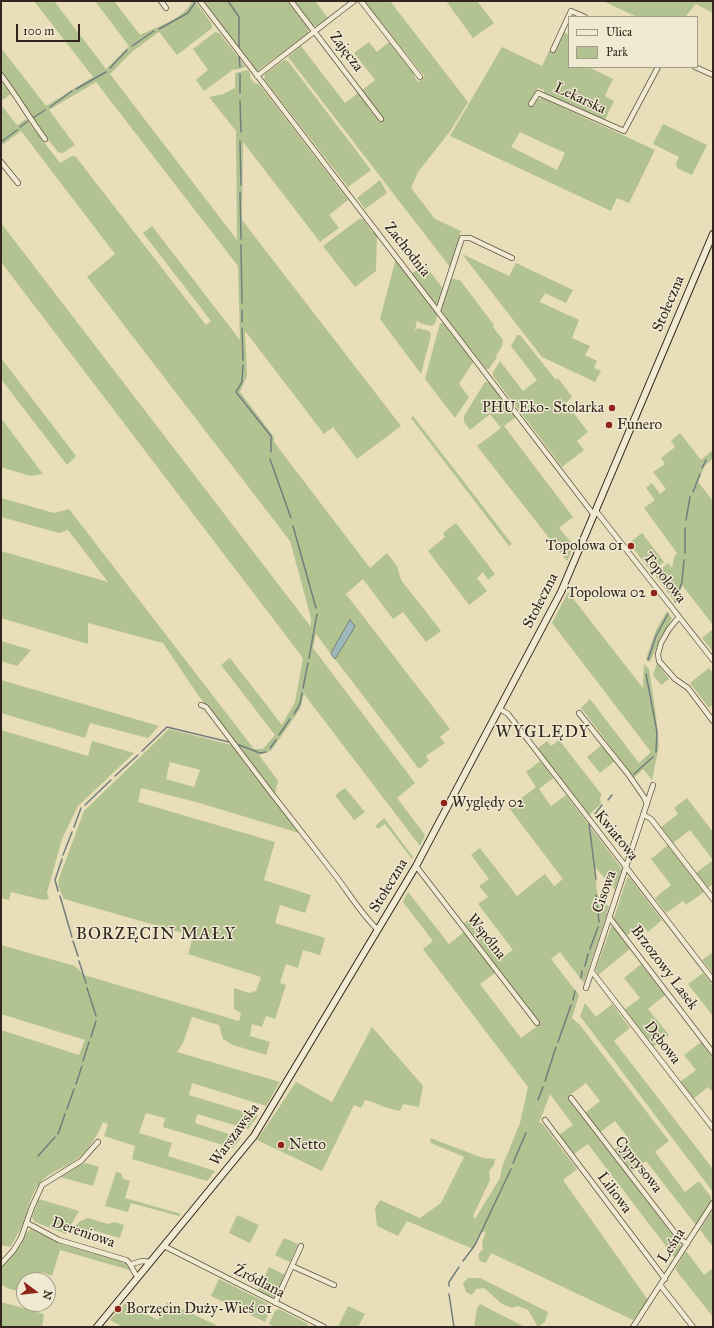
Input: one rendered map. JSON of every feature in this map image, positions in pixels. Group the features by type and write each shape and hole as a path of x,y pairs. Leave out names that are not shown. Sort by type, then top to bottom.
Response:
{"main road":[{"name":"Stołeczna","path":"371,942 416,866 561,592 713,234"},
{"name":"Warszawska","path":"97,1327 254,1136 371,942"}],"street":[{"path":"161,1 166,8"},
{"name":"Zachodnia","path":"200,1 595,513"},
{"name":"Zajęcza","path":"291,1 381,119"},
{"path":"258,76 354,1"},
{"path":"361,1 420,77"},
{"path":"568,16 571,10 583,16"},
{"path":"553,50 568,17"},
{"name":"Lekarska","path":"531,104 538,93 624,131 657,68"},
{"path":"697,68 713,75"},
{"path":"1,76 13,92 27,116 45,138"},
{"path":"1,162 18,183"},
{"path":"438,311 460,242 464,237 470,238 512,258"},
{"name":"Topolowa","path":"595,513 713,660"},
{"path":"679,617 669,629 661,643 658,654 659,661 675,679 688,688 713,721"},
{"path":"201,705 206,707 244,760 350,893 369,921 378,930"},
{"name":"Kwiatowa","path":"500,709 508,714 713,980"},
{"path":"579,713 628,774 644,797 647,804"},
{"name":"Cisowa","path":"586,988 627,868 653,784"},
{"path":"644,815 651,819 713,899"},
{"name":"Wspólna","path":"416,866 537,1023"},
{"name":"Brzozowy Lasek","path":"609,917 713,1053"},
{"name":"Dębowa","path":"592,973 713,1128"},
{"name":"Cyprysowa","path":"571,1098 679,1238 687,1244"},
{"name":"Liliowa","path":"545,1120 665,1279"},
{"path":"1,1264 13,1251 21,1238 42,1185 81,1161 98,1142"},
{"name":"Leśna","path":"633,1327 661,1286 713,1203"},
{"name":"Dereniowa","path":"27,1223 59,1240 126,1260 132,1264 142,1261 150,1262"},
{"name":"Źródlana","path":"164,1246 324,1327"},
{"path":"275,1303 301,1246"},
{"path":"132,1264 134,1274 138,1277"},
{"path":"292,1266 334,1286"},
{"path":"661,1286 693,1327"}],"green space":[{"path":"34,1 54,1 106,69 129,46 95,1 114,1 140,35 176,18 188,8 192,1 195,1 212,24 212,28 177,55 159,32 133,51 110,74 237,240 236,131 209,97 223,94 235,88 235,73 248,70 254,83 259,84 348,200 329,215 339,228 320,242 243,142 242,220 401,426 357,459 333,427 324,434 245,331 247,376 240,392 274,437 274,442 370,568 387,553 397,566 401,580 441,631 426,642 403,612 393,619 363,579 346,594 450,729 440,737 445,743 426,756 429,761 419,769 335,659 353,630 350,621 331,654 316,634 313,648 415,783 397,798 425,835 420,846 304,694 300,709 271,751 259,755 278,781 275,795 198,695 163,643 88,623 88,644 1,618 1,551 108,582 68,530 59,533 1,517 1,498 54,513 69,509 254,749 263,749 275,735 221,665 230,658 282,725 295,702 303,658 1,262 1,223 311,627 311,618 290,541 87,277 115,254 21,131 1,146 1,105 17,125 26,119 60,163 72,156 76,157 206,325 211,321 143,233 152,226 240,340 238,266 96,82 49,110 75,145 63,153 58,152 30,116 15,91 1,72 1,48 46,106 93,77"},
{"path":"202,1 287,1 309,29 308,33 256,72"},
{"path":"294,1 315,1 328,18 317,26 313,26"},
{"path":"364,1 390,1 468,102 451,130 418,172 411,188 435,219 461,231 450,267 288,57 301,46 345,103 358,93 379,122 384,120 362,90 375,80 354,53 369,42 377,52 389,42 414,73 414,76 418,82 425,77"},
{"path":"446,1 477,1 494,23 473,38"},
{"path":"603,1 713,1 713,13 696,4 686,16 635,16"},
{"path":"215,32 219,33 246,67 234,69 204,91 196,80 208,70 193,49"},
{"path":"564,32 568,34 568,68 590,68 613,79 605,96 614,101 604,122 544,93 544,90 538,88 529,104 534,106 537,99 542,98 655,150 629,203 617,198 611,211 450,136 502,47 542,66 550,49 551,53 555,51","holes":["520,132 565,153 557,170 511,147"]},
{"path":"284,60 288,61 371,170 348,187 264,79 265,74"},
{"path":"1,81 11,94 1,101"},
{"path":"663,124 707,145 692,175 677,168 676,164 679,157 653,144"},
{"path":"380,180 387,193 365,209 357,198"},
{"path":"359,219 363,219 372,232 377,233 376,271 355,287 323,246"},
{"path":"462,254 509,276 516,263 573,290 566,303 545,293 540,302 579,320 572,338 590,346 585,355 597,361 594,368 601,371 595,382 542,357"},
{"path":"396,258 438,312 435,324 431,326 420,323 417,320 415,330 418,328 429,331 431,335 421,374 380,319"},
{"path":"425,265 444,290 439,306 436,306 411,274"},
{"path":"451,280 460,280 494,325 493,327 503,340 502,346 496,356 497,357 489,369 486,369 442,312 441,309"},
{"path":"440,323 443,323 473,362 459,384 469,397 455,418 425,379"},
{"path":"517,335 520,335 556,380 558,378 572,397 566,403 588,432 577,441 584,450 562,467 493,376 493,372 500,361 523,391 537,380 511,346"},
{"path":"1,358 76,456 67,465 1,379"},
{"path":"485,382 489,382 516,417 504,426 573,517 559,528 574,546 567,561 477,446 501,428 490,414 470,430 464,422 464,416"},
{"path":"413,416 512,544 509,546 411,418"},
{"path":"1,418 43,474 30,476 1,467"},
{"path":"680,433 701,460 713,450 713,458 705,466 698,482 713,501 713,625 682,585 676,603 656,577 656,573 668,563 672,568 674,557 677,553 644,508 655,500 646,488 652,483 660,494 666,489 653,472 665,464 661,458 675,447 671,441"},
{"path":"456,523 495,574 488,580 483,572 477,578 487,591 469,605 428,551 445,537 443,533"},
{"path":"642,533 664,562 652,572 629,543"},
{"path":"568,592 643,688 644,664 649,669 659,746 652,780 643,769 633,779 630,772 581,708 590,699 639,763 651,752 552,623"},
{"path":"667,611 672,619 662,635 650,662 646,659 656,630"},
{"path":"713,629 713,652 702,638"},
{"path":"1,641 31,650 17,666 1,661"},
{"path":"657,663 669,679 661,685 653,675"},
{"path":"709,668 713,673 713,704 709,708 690,683"},
{"path":"1,680 159,726 148,738 90,723 85,738 1,713"},
{"path":"169,729 232,745 248,768 299,833 196,802 141,788 138,802 275,842 264,880 311,895 305,913 280,905 275,923 325,938 320,955 303,950 298,968 286,964 280,983 286,985 275,1019 266,1016 262,1027 252,1024 250,1036 270,1042 266,1055 233,1045 223,1039 219,1025 192,1017 183,1043 177,1052 280,1082 266,1106 192,1083 189,1095 258,1116 248,1129 197,1114 195,1123 241,1138 233,1148 163,1127 165,1118 146,1113 139,1133 172,1143 168,1156 215,1171 207,1181 132,1159 135,1146 104,1136 108,1124 103,1122 94,1140 82,1155 71,1163 47,1176 37,1187 31,1198 22,1226 10,1247 1,1245 1,1030 79,1055 85,1040 1,1014 1,945 75,966 84,975 239,1021 241,1013 234,1009 234,988 249,993 256,991 261,977 188,954 193,936 64,899 58,886 59,878 84,811","holes":["170,762 200,770 194,787 166,779"]},
{"path":"1,730 88,756 92,741 134,753 78,806 62,839 47,893 49,899 43,900 11,892 9,900 1,898"},
{"path":"559,740 602,795 600,797 601,804 588,816 537,749 547,741 551,746"},
{"path":"602,745 615,761 600,773 587,757"},
{"path":"540,761 553,778 539,789 551,806 566,795 622,869 615,890 595,867 597,894 609,907 584,983 560,952 551,959 579,995 572,1018 580,1025 669,1141 655,1152 685,1192 699,1181 711,1197 711,1202 696,1225 646,1161 631,1172 614,1150 629,1139 615,1121 600,1132 585,1113 600,1101 586,1083 567,1097 682,1247 675,1258 588,1144 574,1154 559,1135 573,1125 550,1094 539,1123 542,1123 577,1169 563,1180 648,1300 633,1320 491,1253 486,1263 480,1261 478,1255 483,1249 482,1242 486,1231 481,1233 473,1249 407,1221 398,1236 377,1226 375,1208 380,1200 420,1218 441,1203 464,1157 431,1143 430,1138 483,1158 495,1159 494,1165 489,1171 490,1180 473,1216 475,1219 500,1178 502,1167 520,1123 528,1087 423,949 433,941 403,902 408,892 449,944 464,932 495,973 480,984 521,1038 540,1024 464,923 473,916 504,956 513,950 478,904 488,897 479,886 489,879 471,855 480,848 517,896 545,874 554,886 563,879 509,808 536,787 526,772"},
{"path":"345,788 365,812 354,820 335,795"},
{"path":"687,798 713,832 713,860 690,830 673,843 661,827 678,814 674,808"},
{"path":"384,818 413,857 412,859 385,824 378,829 375,826"},
{"path":"668,845 704,892 686,905 683,901 666,913 655,898 671,885 651,859"},
{"path":"713,860 713,884 708,888 696,873"},
{"path":"629,877 662,920 648,932 641,924 626,936 614,918 627,878"},
{"path":"611,927 613,927 630,949 598,975 596,969"},
{"path":"713,952 713,974 702,960"},
{"path":"641,964 665,995 648,1009 669,1035 653,1047 624,1010 640,998 624,978"},
{"path":"703,973 713,986 713,1016 688,984"},
{"path":"585,1003 596,1017 612,1004 630,1028 614,1041 713,1169 713,1192 580,1016"},
{"path":"372,1027 423,1086 419,1107 403,1104 400,1111 365,1100 361,1108 354,1105 322,1171 257,1140 296,1082 332,1102"},
{"path":"701,1042 713,1059 713,1092 708,1087 693,1099 680,1082 696,1070 684,1055"},
{"path":"86,1163 99,1167 93,1186 60,1177 82,1164"},
{"path":"116,1172 121,1173 123,1179 130,1181 125,1198 181,1214 179,1216 131,1203 128,1212 105,1206"},
{"path":"39,1199 79,1211 66,1234 35,1222 32,1217"},
{"path":"713,1209 713,1247 700,1230"},
{"path":"237,1215 259,1225 250,1243 229,1233"},
{"path":"88,1218 108,1224 114,1222 124,1225 120,1238 92,1230 89,1239 73,1235 71,1233 82,1220"},
{"path":"31,1229 61,1244 121,1261 133,1271 60,1250 53,1272 16,1272 16,1291 7,1288 1,1284 1,1268"},
{"path":"284,1238 298,1244 290,1262 275,1255"},
{"path":"686,1251 704,1275 713,1268 713,1317 675,1269"},
{"path":"269,1267 285,1275 275,1297 270,1299 257,1292"},
{"path":"468,1278 480,1278 548,1312 545,1322 538,1327 528,1310 518,1306 512,1308 502,1304 484,1288 476,1289 472,1295 466,1292 463,1283"},
{"path":"219,1279 269,1304 270,1309 265,1322 211,1296"},
{"path":"1,1302 16,1306 16,1312 37,1312 44,1314 42,1327 1,1327"},
{"path":"167,1302 220,1327 123,1327 110,1320 125,1303 158,1320"},
{"path":"480,1304 523,1327 474,1327 477,1308"},
{"path":"348,1306 365,1314 358,1327 338,1327"},
{"path":"279,1309 308,1324 306,1327 275,1327 269,1324 275,1311"}],"water":[{"path":"350,620 355,626 335,659 331,654"}],"waterway":[{"path":"159,29 188,13 196,1"},
{"path":"228,1 239,17 239,47"},
{"path":"132,46 154,31"},
{"path":"110,68 127,50"},
{"path":"239,55 240,67"},
{"path":"76,89 106,72"},
{"path":"240,74 240,93"},
{"path":"50,107 72,91"},
{"path":"240,101 241,132"},
{"path":"33,118 45,110"},
{"path":"20,127 28,121"},
{"path":"1,142 17,130"},
{"path":"240,141 241,185"},
{"path":"240,192 241,239"},
{"path":"241,245 242,303"},
{"path":"242,310 242,322"},
{"path":"242,328 243,360"},
{"path":"243,365 242,382 236,392 271,436 271,452"},
{"path":"270,459 291,518"},
{"path":"702,468 706,460"},
{"path":"693,492 700,474"},
{"path":"686,520 690,497"},
{"path":"293,526 316,608"},
{"path":"685,528 685,553"},
{"path":"675,602 682,582 684,560"},
{"path":"309,658 317,614"},
{"path":"648,660 656,636 668,614"},
{"path":"303,688 308,663"},
{"path":"646,674 657,732 656,752"},
{"path":"294,714 300,704 302,693"},
{"path":"279,735 290,719"},
{"path":"142,751 167,727 229,742"},
{"path":"270,748 276,740"},
{"path":"239,745 260,753 266,752"},
{"path":"115,776 138,755"},
{"path":"634,774 653,757"},
{"path":"85,805 111,780"},
{"path":"608,800 612,795"},
{"path":"595,814 602,805"},
{"path":"74,827 81,808"},
{"path":"589,824 596,879"},
{"path":"63,855 72,832"},
{"path":"58,891 55,880 62,859"},
{"path":"596,895 599,922"},
{"path":"60,896 72,937"},
{"path":"590,949 598,927"},
{"path":"73,941 78,956"},
{"path":"585,966 588,954"},
{"path":"79,961 86,983"},
{"path":"581,978 582,971"},
{"path":"87,988 96,1016"},
{"path":"573,1000 575,991"},
{"path":"558,1042 571,1005"},
{"path":"91,1037 96,1021"},
{"path":"83,1061 89,1042"},
{"path":"545,1081 556,1047"},
{"path":"76,1084 82,1066"},
{"path":"538,1100 543,1087"},
{"path":"67,1109 74,1089"},
{"path":"58,1134 65,1114"},
{"path":"513,1163 526,1133"},
{"path":"38,1156 55,1137"},
{"path":"463,1261 475,1245 511,1169"},
{"path":"449,1286 449,1282 459,1267"},
{"path":"449,1294 454,1327"}],"place":[{"name":"PHU Eko- Stolarka","path":"612,408"},
{"name":"Funero","path":"609,425"},
{"name":"Topolowa 01","path":"631,546"},
{"name":"Topolowa 02","path":"654,593"},
{"name":"Wyględy 02","path":"444,803"},
{"name":"Netto","path":"281,1145"},
{"name":"Borzęcin Duży-Wieś 01","path":"118,1309"}],"district":[{"name":"WYGLĘDY","path":"543,733"},
{"name":"BORZĘCIN MAŁY","path":"156,935"}]}
